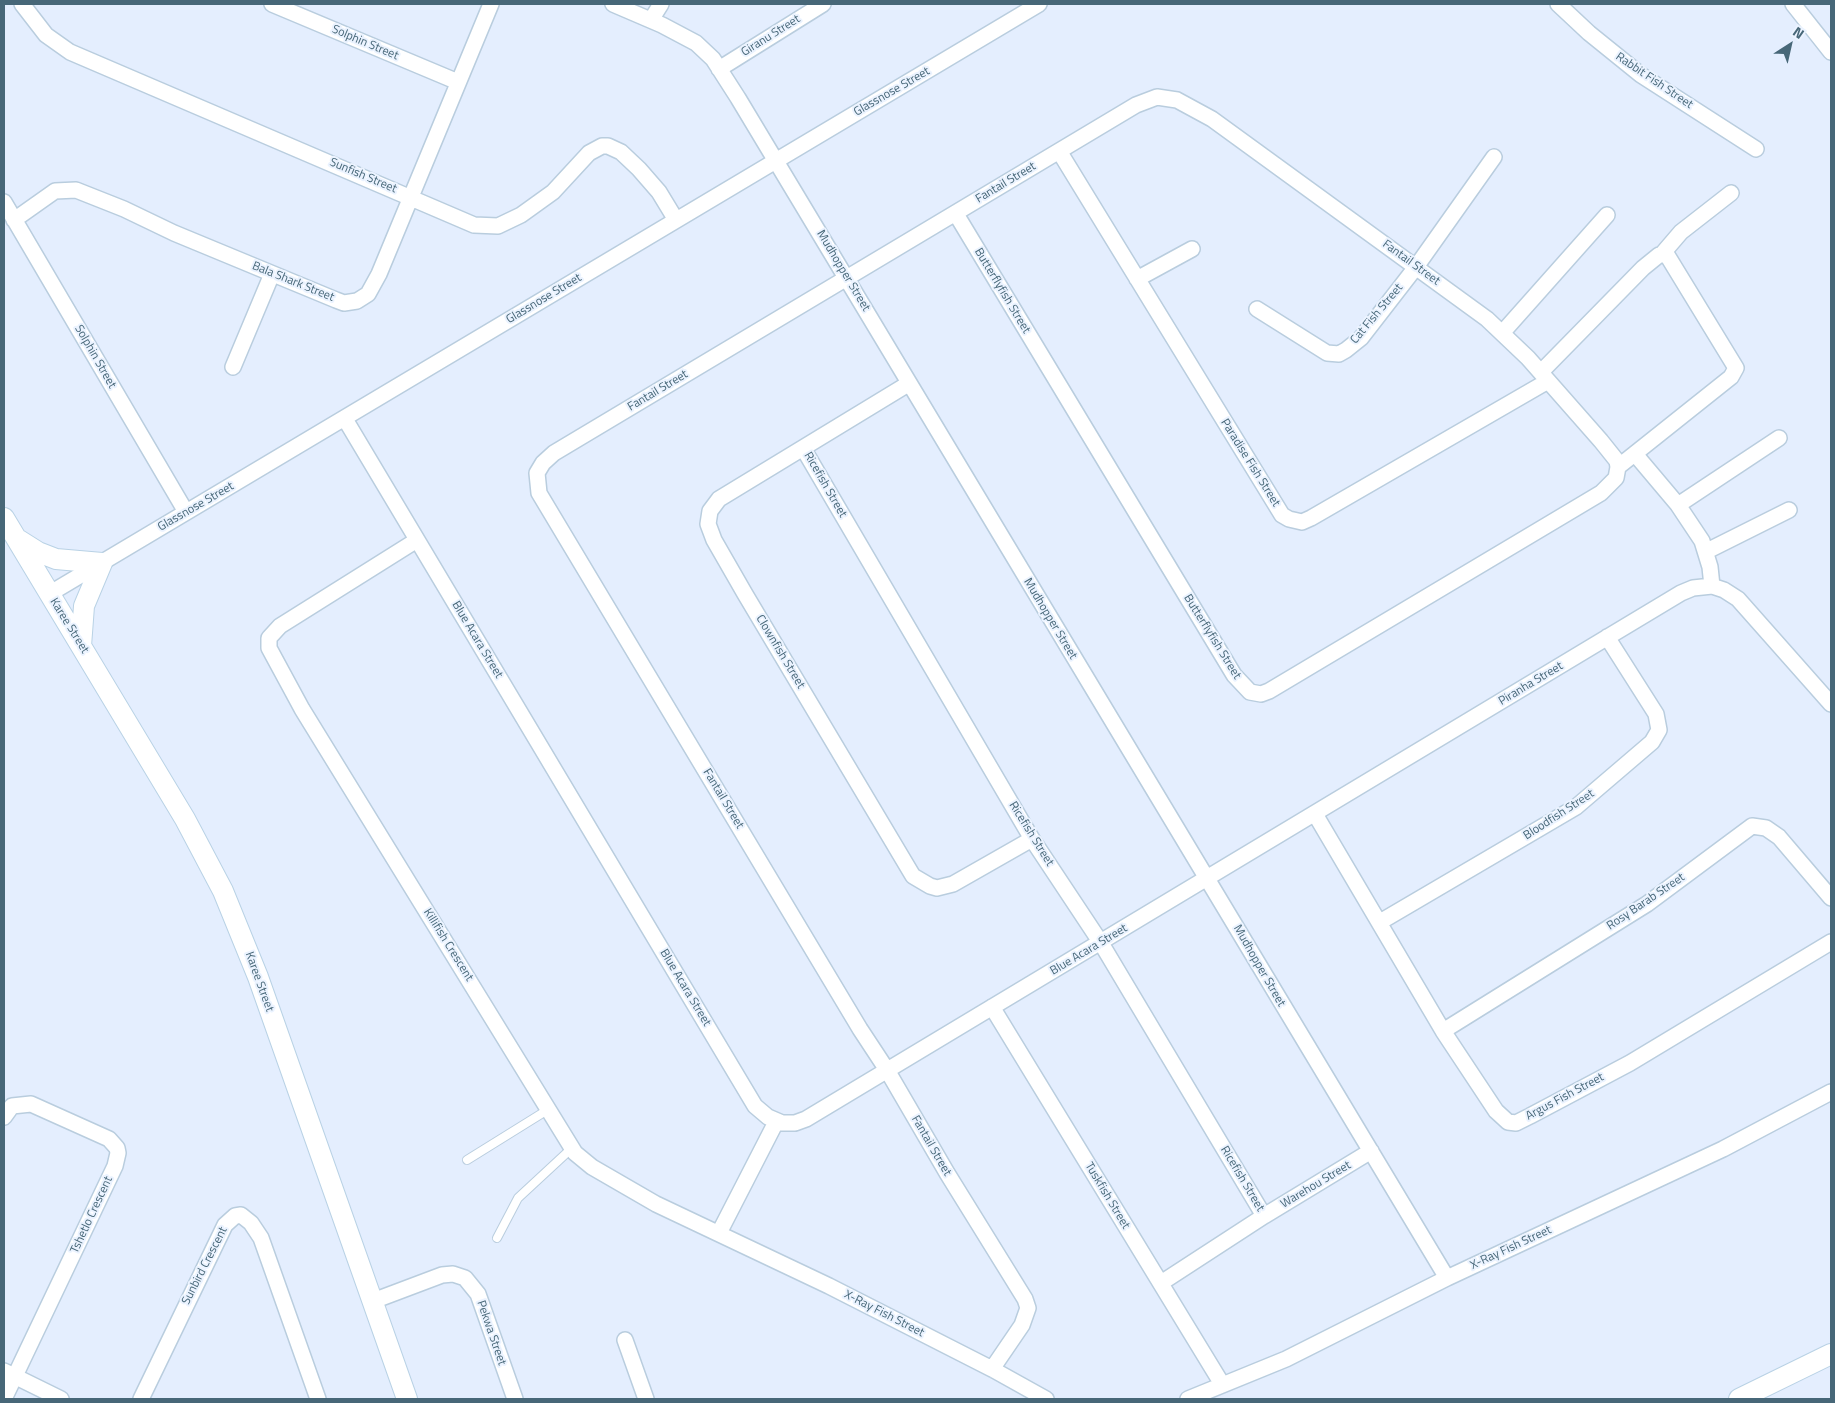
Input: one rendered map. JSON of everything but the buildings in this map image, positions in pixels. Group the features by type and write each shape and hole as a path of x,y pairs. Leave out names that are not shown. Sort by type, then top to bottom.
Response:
{"street":[{"name":"Sunfish Street","path":"22,4 46,35 70,52 413,197 474,225 498,226 534,207 554,192 589,153 602,146 608,146 621,152 639,169 658,192 676,220"},
{"name":"Solphin Street","path":"272,4 458,82"},
{"name":"Bala Shark Street","path":"14,220 55,191 76,190 124,208 174,233 336,300 344,302 357,301 372,288 413,197 491,4"},
{"name":"Mudhopper Street","path":"613,4 685,35 696,43 719,69 776,160 908,384 1447,1278"},
{"path":"651,20 661,4"},
{"name":"Giranu Street","path":"719,69 823,4"},
{"name":"Glassnose Street","path":"49,594 1038,4"},
{"name":"Rabbit Fish Street","path":"1558,4 1589,33 1641,75 1756,150"},
{"path":"1793,4 1831,52"},
{"name":"Fantail Street","path":"992,1369 1018,1333 1027,1313 1027,1304 539,494 537,484 541,467 554,453 1136,105 1157,97 1178,100 1212,119 1503,332 1601,441 1617,461 1617,473"},
{"name":"Paradise Fish Street","path":"1059,151 1282,515 1302,522 1322,512 1544,377 1642,268 1664,253 1680,232 1731,194"},
{"name":"Cat Fish Street","path":"1257,309 1327,353 1339,354 1361,338 1416,267 1494,157"},
{"name":"Solphin Street","path":"4,202 186,512"},
{"name":"Butterflyfish Street","path":"956,214 1234,675 1250,692 1261,694 1295,676 1601,493 1635,454 1731,377 1736,368 1670,259 1664,253"},
{"path":"1503,332 1607,215"},
{"path":"1137,280 1192,249"},
{"path":"233,367 272,274"},
{"name":"Clownfish Street","path":"908,384 719,499 710,512 708,524 714,540 745,594 909,870 918,881 937,888 953,884 1032,839"},
{"name":"Blue Acara Street","path":"345,419 755,1106 776,1122 787,1124 800,1122 1207,878"},
{"path":"1678,505 1779,438"},
{"name":"Ricefish Street","path":"803,448 1032,839 1100,943 1264,1216"},
{"path":"1635,454 1678,505 1702,541 1707,551 1712,586 1724,590 1738,600 1831,704"},
{"path":"1707,551 1789,510"},
{"name":"Karee Street","path":"4,518 185,819 223,891 258,977 407,1399"},
{"path":"16,537 32,549 56,559 102,564 84,606 82,646"},
{"name":"Killifish Crescent","path":"417,540 280,626 269,638 269,648 307,716 572,1148 585,1162 648,1200 719,1233"},
{"name":"Piranha Street","path":"1207,878 1681,593 1702,586 1712,586"},
{"name":"Bloodfish Street","path":"1380,922 1576,807 1652,742 1659,730 1656,714 1607,637"},
{"name":"Argus Fish Street","path":"1315,814 1443,1031 1501,1118 1508,1122 1516,1123 1630,1063 1831,942"},
{"name":"Rosy Barab Street","path":"1443,1031 1647,904 1752,826 1766,828 1779,837 1831,898"},
{"name":"Tuskfish Street","path":"992,1007 1222,1384"},
{"name":"X-Ray Fish Street","path":"1188,1399 1286,1359 1447,1278 1723,1149 1831,1092"},
{"name":"Tshetlo Crescent","path":"4,1118 12,1106 31,1104 109,1139 118,1152 115,1166 9,1374 4,1399"},
{"path":"719,1233 776,1122"},
{"name":"Warehou Street","path":"1161,1284 1264,1216 1371,1152"},
{"name":"Sunbird Crescent","path":"142,1399 225,1225 235,1216 240,1215 251,1223 261,1238 318,1399"},
{"name":"X-Ray Fish Street","path":"719,1233 992,1369 1046,1399"},
{"name":"Pekwa Street","path":"373,1302 442,1275 453,1274 466,1278 478,1294 515,1399"},
{"path":"626,1340 646,1399"},
{"path":"1739,1399 1831,1354"},
{"path":"9,1374 60,1399"}],"lane":[{"path":"467,1160 548,1109"},
{"path":"497,1238 518,1198 572,1148"}]}
